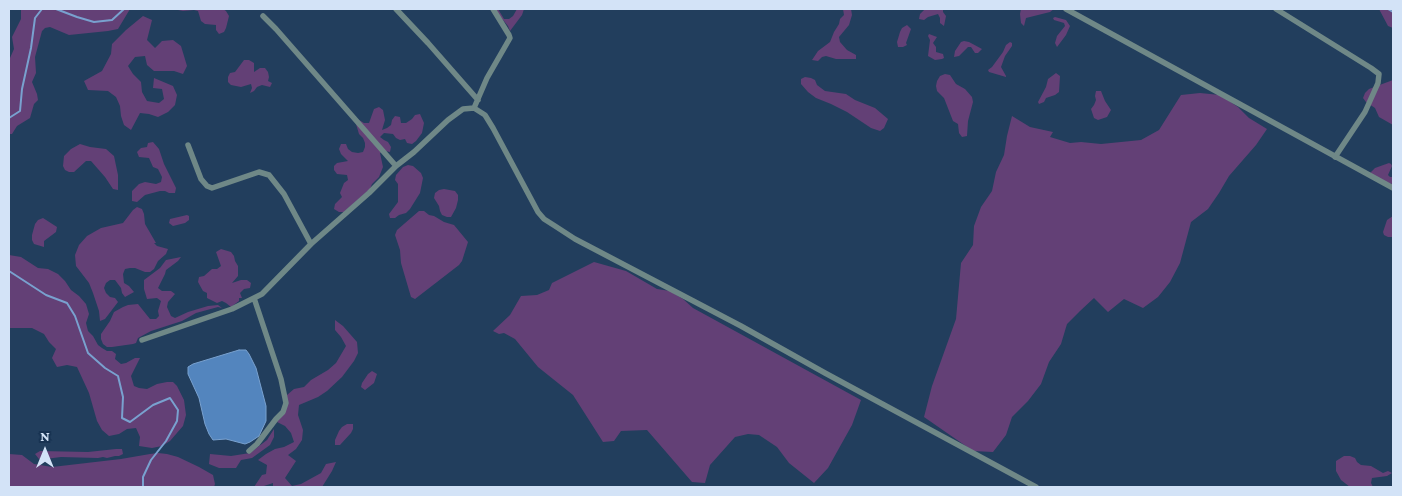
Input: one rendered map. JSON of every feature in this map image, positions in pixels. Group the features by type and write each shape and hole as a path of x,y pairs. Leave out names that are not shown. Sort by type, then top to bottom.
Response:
{"street":[{"path":"396,9 478,100"},
{"path":"474,108 487,78 510,38 493,9"},
{"path":"1066,9 1393,188"},
{"path":"1276,9 1379,74 1378,83 1365,112 1335,157"},
{"path":"263,16 276,28 396,166"},
{"path":"142,340 232,309 262,294 311,244 456,113 463,109 474,108 485,115 538,212 544,219 582,243 742,326 1036,487"},
{"path":"188,145 201,179 207,186 212,188 259,172 270,175 284,194 311,244"},
{"path":"249,451 283,412 286,402 281,379 254,298"}],"shaded area":[{"path":"21,9 130,9 118,29 69,35 50,27 42,31 35,57 36,73 32,82 38,100 34,104 30,118 17,126 12,134 9,134 9,59 14,49 12,37 21,19"},
{"path":"173,9 223,9 229,16 224,32 219,34 216,30 216,25 205,24 201,21 198,11"},
{"path":"496,9 498,9 504,19 509,19 517,9 524,9 522,15 510,31"},
{"path":"843,9 851,9 852,15 849,25 839,37 840,42 847,50 856,55 856,59 836,59 826,56 818,61 812,60 818,51 830,42 840,19 844,15"},
{"path":"925,9 943,9 946,16 944,26 940,23 938,14 924,20 919,19 920,14"},
{"path":"1021,9 1054,9 1050,12 1026,18 1024,26 1021,23"},
{"path":"1379,9 1393,9 1393,28 1388,26"},
{"path":"143,16 152,20 147,40 155,48 162,41 173,40 181,46 187,66 183,74 174,71 154,71 147,65 145,56 135,57 128,66 141,82 142,92 147,101 159,103 164,99 162,89 153,88 154,78 173,86 177,95 175,105 168,112 158,117 140,113 131,130 124,125 116,97 108,91 88,90 84,81 102,71 111,54 112,44"},
{"path":"1053,18 1066,20 1070,26 1057,47 1055,43 1057,36 1065,26 1064,23 1054,20"},
{"path":"907,25 911,29 907,45 898,47 897,42 900,32"},
{"path":"929,34 937,37 933,43 936,47 936,52 943,54 944,58 935,60 928,56"},
{"path":"964,41 982,49 975,53 971,47 968,47 959,56 954,57 955,51 961,42"},
{"path":"1010,42 1012,46 1005,56 1001,67 1006,77 989,72 988,70"},
{"path":"244,60 254,63 254,72 260,68 265,68 268,72 268,81 272,83 270,87 262,85 250,93 251,84 241,87 231,85 228,82 230,73 235,72"},
{"path":"1056,73 1060,76 1059,92 1046,98 1044,102 1039,104 1038,102 1048,79"},
{"path":"950,75 956,84 965,89 972,97 973,102 968,121 967,136 962,137 959,133 958,124 953,121 944,98 937,91 937,81 940,76"},
{"path":"805,77 815,80 817,85 825,91 846,94 875,108 888,119 884,128 880,131 871,128 847,112 816,98 801,84 801,79"},
{"path":"1393,80 1393,125 1379,117 1375,108 1363,98 1369,89"},
{"path":"1096,91 1101,91 1111,110 1107,117 1098,120 1094,118 1091,109 1096,100"},
{"path":"1200,93 1220,95 1238,107 1249,118 1267,129 1256,145 1229,176 1208,209 1191,222 1180,263 1170,282 1158,297 1143,308 1124,299 1108,312 1094,298 1080,311 1067,324 1061,344 1049,362 1041,384 1012,417 1006,435 993,452 973,451 924,417 932,386 956,319 961,263 973,245 974,226 981,207 992,191 996,172 1004,155 1012,116 1030,127 1053,132 1050,137 1070,143 1101,144 1141,140 1159,130 1181,95"},
{"path":"379,107 383,110 385,120 382,130 391,125 395,116 400,117 401,123 406,123 415,115 420,114 424,123 422,133 412,144 407,143 405,139 400,140 396,138 393,134 384,133 380,137 388,142 391,147 390,152 380,153 383,167 379,177 370,189 344,212 339,212 334,209 335,204 342,197 340,193 344,183 348,180 347,175 337,174 334,166 337,163 348,161 339,149 341,144 346,144 352,152 363,152 365,143 359,134 356,124 359,120 369,123 374,109"},
{"path":"153,142 159,149 176,188 175,193 160,191 145,195 137,202 132,201 132,191 139,184 145,182 156,184 161,182 162,177 158,169 153,167 149,158 139,157 137,152 141,148 147,147 148,143"},
{"path":"80,144 106,149 114,156 118,175 118,190 113,189 91,161 86,161 74,172 65,170 63,166 64,156"},
{"path":"1389,163 1392,166 1388,175 1393,177 1393,186 1370,173 1375,168"},
{"path":"413,166 421,173 423,178 420,193 406,213 390,218 389,214 398,202 396,175 403,167"},
{"path":"444,189 455,191 458,195 456,208 451,217 442,215 434,198 435,193"},
{"path":"137,207 142,209 145,224 156,243 154,243 157,246 168,249 166,254 150,272 135,268 125,269 123,274 124,283 134,292 125,297 115,280 110,280 106,283 104,288 106,293 118,302 105,319 100,321 93,293 89,283 76,266 75,255 79,245 87,236 101,228 123,223"},
{"path":"419,211 424,211 444,222 454,225 468,242 459,265 415,299 411,297 395,235 397,230"},
{"path":"187,215 189,220 185,223 173,226 169,223 170,219"},
{"path":"1393,216 1393,237 1388,237 1383,232 1387,220"},
{"path":"43,218 57,227 56,232 44,241 44,247 34,244 32,240 35,224"},
{"path":"221,249 231,252 238,266 238,276 232,283 247,280 251,283 250,288 244,289 240,293 242,298 239,298 239,301 231,307 222,301 217,303 207,298 207,293 203,291 198,282 199,277 221,266 216,252"},
{"path":"9,255 21,257 38,268 48,269 58,274 86,304 89,314 86,323 88,331 98,345 116,354 115,359 121,364 135,358 140,358 131,376 134,386 147,389 157,384 173,382 177,386 184,400 186,415 183,426 170,441 162,446 152,448 139,446 140,437 136,428 127,429 119,434 109,436 102,430 97,421 89,393 77,367 67,365 57,367 52,358 56,349 44,334 32,328 9,328"},
{"path":"181,257 166,270 158,288 175,294 168,302 167,307 171,316 175,318 208,306 218,305 222,308 218,307 196,313 182,321 151,331 138,338 136,343 133,344 107,347 103,344 101,334 114,312 123,307 138,304 150,319 156,319 159,316 158,311 161,301 157,298 147,299 144,280 160,268 166,260"},
{"path":"594,262 626,271 657,289 670,291 693,308 861,400 852,425 828,468 814,483 789,463 777,447 759,435 748,434 735,437 710,465 705,483 692,482 647,430 621,431 614,441 603,442 573,395 538,367 515,339 504,333 499,334 493,331 510,315 521,296 537,295 549,290 552,283"},
{"path":"335,320 357,342 358,353 342,377 327,391 299,405 298,415 303,430 302,440 296,449 288,455 296,461 285,478 292,486 301,484 321,473 326,464 336,462 332,471 322,487 273,487 273,483 263,487 254,487 262,475 266,474 267,465 258,460 275,449 294,442 291,433 285,426 277,422 287,395 294,389 304,387 311,380 328,370 336,363 346,346 335,330"},
{"path":"372,371 377,374 374,383 365,390 361,387 362,383"},
{"path":"347,424 353,424 351,433 340,445 335,445 339,431"},
{"path":"274,429 274,437 270,445 252,458 241,460 236,468 219,468 209,464 210,454 231,456 250,453 267,440"},
{"path":"122,449 123,454 107,458 61,457 39,459 35,454 40,451 88,452"},
{"path":"158,453 178,457 213,475 214,487 9,487 9,454 22,455 34,464 52,467"},
{"path":"1344,456 1355,458 1361,465 1371,466 1383,473 1388,471 1392,473 1387,476 1372,478 1371,483 1373,487 1350,487 1341,480 1336,471 1336,461"}],"water":[{"path":"239,350 246,350 256,368 266,406 266,421 259,436 245,444 226,439 213,440 205,424 199,398 188,374 188,367 193,364"}],"waterway":[{"path":"9,118 20,111 22,89 35,18 42,9"},
{"path":"56,9 94,22 112,20 124,9"},
{"path":"1388,9 1393,12"},
{"path":"9,271 46,295 67,303 75,316 88,353 105,368 118,376 123,397 122,418 130,422 153,405 170,398 178,410 177,421 166,441 151,460 143,477 143,487"}]}
